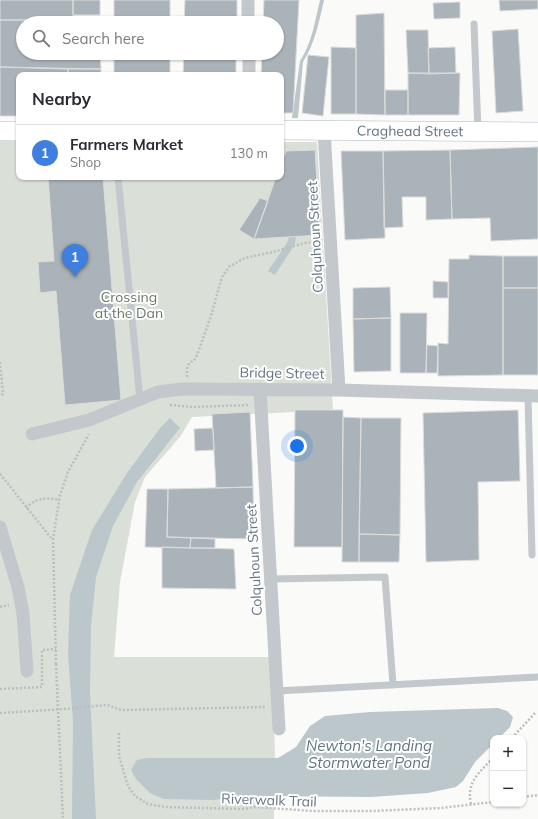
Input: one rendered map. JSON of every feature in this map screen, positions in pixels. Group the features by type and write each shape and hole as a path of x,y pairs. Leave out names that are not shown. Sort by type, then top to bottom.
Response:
{"main road":[{"name":"Craghead Street","path":"284,130 538,132"},
{"path":"0,131 16,131"}],"street":[{"path":"248,0 248,16"},
{"path":"249,60 249,72"},
{"name":"Colquhoun Street","path":"324,130 339,390"},
{"name":"Bridge Street","path":"32,434 89,420 158,392 182,389 339,390 533,396"},
{"name":"Colquhoun Street","path":"260,389 279,729"},
{"path":"0,527 5,539 18,587 23,614 27,671"}],"lane":[{"path":"474,24 478,132"},
{"path":"118,180 140,399"},
{"path":"532,555 533,396"},
{"path":"271,579 385,577 393,685"},
{"path":"277,691 538,678"}],"path":[{"path":"194,361 204,335 219,285 224,272 230,266 238,261 305,243 316,242"},
{"path":"0,362 3,394 0,396"},
{"path":"165,405 184,407 256,404"},
{"path":"63,819 52,540 59,500 68,472 91,431"},
{"path":"0,474 52,540"},
{"path":"26,508 33,501 39,499 59,500"},
{"path":"0,712 107,705 121,710 278,706"},
{"path":"515,735 535,713"},
{"name":"Riverwalk Trail","path":"119,733 119,756 128,786 135,796 148,804 165,808 242,809 256,807 339,812 426,809 490,802"},
{"path":"471,804 469,794 472,781 490,761"},
{"path":"526,797 538,795"}],"green space":[{"name":"Crossing at the Dan","path":"0,140 16,140 16,180 284,180 284,142 317,142 333,410 192,417 180,437 145,477 135,502 120,582 114,657 272,657 275,755 274,819 0,819"}],"water":[{"path":"320,0 324,0 314,40 303,62 298,118 292,118 300,61 307,47 315,24"},
{"path":"296,236 295,244 275,275 268,271 287,243 289,237"},
{"path":"170,418 180,428 137,482 113,526 96,577 91,626 90,694 96,819 72,819 73,722 68,654 70,595 92,530 127,473 161,427"},
{"name":"Newton's Landing Stormwater Pond","path":"498,708 507,711 513,717 510,727 502,735 490,735 490,747 475,762 463,781 456,787 428,793 371,797 252,796 212,800 164,799 150,793 136,779 131,770 137,760 147,758 278,758 296,747 310,726 325,716 370,712"}],"building":[{"path":"0,0 73,0 73,16 16,16 16,20 0,20"},
{"path":"73,0 100,0 100,15 73,15"},
{"path":"114,0 170,0 170,16 114,16"},
{"path":"185,0 237,0 237,16 184,16"},
{"path":"264,0 299,0 293,113 284,113 284,72 261,72 262,60 284,60 284,16 263,16"},
{"path":"499,0 538,0 538,9 500,11"},
{"path":"460,2 460,18 434,19 433,3"},
{"path":"384,13 385,115 356,114 356,15"},
{"path":"0,20 16,20 16,60 100,60 101,69 0,67"},
{"path":"518,29 523,111 496,113 492,31"},
{"path":"406,30 428,30 429,74 408,73"},
{"path":"331,47 356,48 356,114 331,114"},
{"path":"455,47 456,73 429,74 428,48"},
{"path":"308,55 329,57 323,116 302,113"},
{"path":"114,60 170,60 170,72 114,72"},
{"path":"184,60 236,60 236,72 183,72"},
{"path":"0,67 68,69 68,72 16,72 16,116 0,116"},
{"path":"68,69 101,69 101,72 68,72"},
{"path":"408,73 460,73 459,115 408,115"},
{"path":"385,90 408,90 408,115 385,115"},
{"path":"538,147 538,239 491,241 490,218 452,219 450,150"},
{"path":"315,150 320,235 254,239 275,180 284,180 284,156 286,151"},
{"path":"450,150 452,219 426,220 426,197 402,197 403,227 384,228 383,151"},
{"path":"341,151 383,151 385,238 345,240"},
{"path":"48,180 103,180 121,400 65,405 56,291 40,293 38,262 54,261"},
{"path":"260,198 268,201 254,239 239,230"},
{"path":"469,255 503,256 503,375 438,376 438,343 448,344 449,259 469,259"},
{"path":"503,256 538,256 538,288 503,288"},
{"path":"433,281 448,282 448,298 433,298"},
{"path":"390,287 391,318 353,319 353,288"},
{"path":"503,288 538,288 538,375 503,375"},
{"path":"400,313 427,313 426,373 400,373"},
{"path":"391,318 391,371 354,372 353,319"},
{"path":"427,345 438,346 437,373 426,373"},
{"path":"295,410 343,410 342,547 294,547"},
{"path":"518,410 520,481 478,482 479,560 426,562 423,413"},
{"path":"250,412 253,487 216,488 212,414"},
{"path":"343,417 361,418 359,562 342,562"},
{"path":"361,418 401,418 400,535 359,534"},
{"path":"213,428 214,450 195,451 194,429"},
{"path":"253,487 254,539 167,537 168,489"},
{"path":"147,489 168,489 167,537 191,538 190,548 145,547"},
{"path":"359,534 400,535 399,562 359,562"},
{"path":"191,538 215,539 215,548 190,548"},
{"path":"162,547 234,549 236,589 162,588"}],"place":[{"name":"Farmers Market","path":"75,277"}]}
